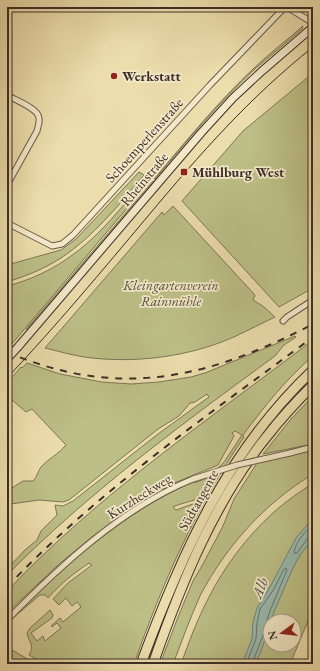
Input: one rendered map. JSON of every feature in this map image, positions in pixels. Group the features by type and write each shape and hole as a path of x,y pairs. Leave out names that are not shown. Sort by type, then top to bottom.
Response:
{"highway":[{"name":"Südtangente","path":"141,664 166,597 200,522 218,491 256,433 313,370"},
{"name":"Südtangente","path":"153,664 195,558 229,492 267,436 313,385"}],"main road":[{"name":"Rheinstraße","path":"7,359 201,133 262,71 313,27"}],"street":[{"path":"286,7 313,23"},
{"name":"Schoemperlenstraße","path":"7,224 48,244 55,246 62,244 85,223 210,85 286,7"},
{"path":"7,95 33,110 38,116 39,124 37,131 7,185"},
{"path":"283,321 313,300"},
{"name":"Kurzheckweg","path":"7,620 59,569 90,543 147,502 192,479 237,465 313,447"}],"green space":[{"path":"303,26 302,29 256,68 229,94 154,179 202,122 228,94 260,62"},
{"path":"313,73 313,288 279,307 182,201 243,131"},
{"path":"139,172 144,175 125,198 95,230 73,250 48,266 7,282 7,265 61,250 76,239"},
{"path":"147,178 151,180 11,345 7,343 7,286 39,275 67,259 79,250 103,228"},
{"path":"153,181 154,182 27,330 26,329"},
{"name":"Kleingartenverein Rainmühle","path":"173,206 255,295 253,300 275,317 218,343 181,354 162,357 122,360 103,359 79,356 45,348 162,212 164,215"},
{"path":"295,336 296,337 284,345 275,356 136,460 70,516 7,575 7,569 37,540 41,531 57,515 55,505 63,506 73,501 158,434 209,397 207,394 195,402 190,403 179,416 158,429 69,500 63,502 39,500 11,504 7,502 7,491 23,481 33,481 41,467 66,445 32,409 26,412 12,400 7,404 7,383 21,367 22,368 27,363 60,374 102,382 131,384 159,382 191,377 205,373"},
{"path":"313,340 313,356 267,404 243,435 244,437 195,518 168,575 134,664 45,664 29,655 32,646 27,633 30,628 50,610 53,615 52,618 31,633 37,641 43,636 45,641 61,628 57,623 52,627 51,626 60,618 63,622 81,607 77,602 72,606 66,598 59,605 53,599 68,583 92,565 89,563 62,583 48,598 45,595 40,595 8,622 72,562 118,525 167,494 193,482 194,483 210,477 206,488 198,498 173,507 176,510 201,501 212,484 217,469 224,462 242,435 235,431 232,433 234,436 218,465 172,484 145,500 93,536 58,565 7,613 7,591 42,556 116,490 194,429"},
{"path":"313,376 313,380 300,392 261,438 163,626 147,664 177,585 213,510 234,474 257,440 284,407"},
{"path":"313,396 313,444 263,454 291,419"},
{"path":"313,450 313,474 279,498 263,512 235,543 210,578 200,596 173,664 160,664 193,581 223,526 234,499 257,463"},
{"path":"313,483 313,609 302,635 302,613 262,613 262,653 295,653 290,664 181,664 193,631 221,575 245,542 264,521 283,504"},
{"path":"7,647 36,664 7,664"}],"water":[{"path":"313,518 313,539 300,555 292,570 274,613 262,613 262,648 255,664 242,664 252,639 253,622 257,608 296,538"}],"tram line":[{"path":"7,378 96,278 167,193 226,127 268,86 313,47"}],"railway":[{"path":"7,352 39,364 70,372 101,377 131,378 162,376 192,371 223,363 270,345 313,324"},
{"path":"7,587 78,518 116,486 194,425 313,337"}],"place":[{"name":"Werkstatt","path":"114,76"},
{"name":"Mühlburg West","path":"184,172"}],"water label":[{"name":"Alb","path":"260,588"}]}
